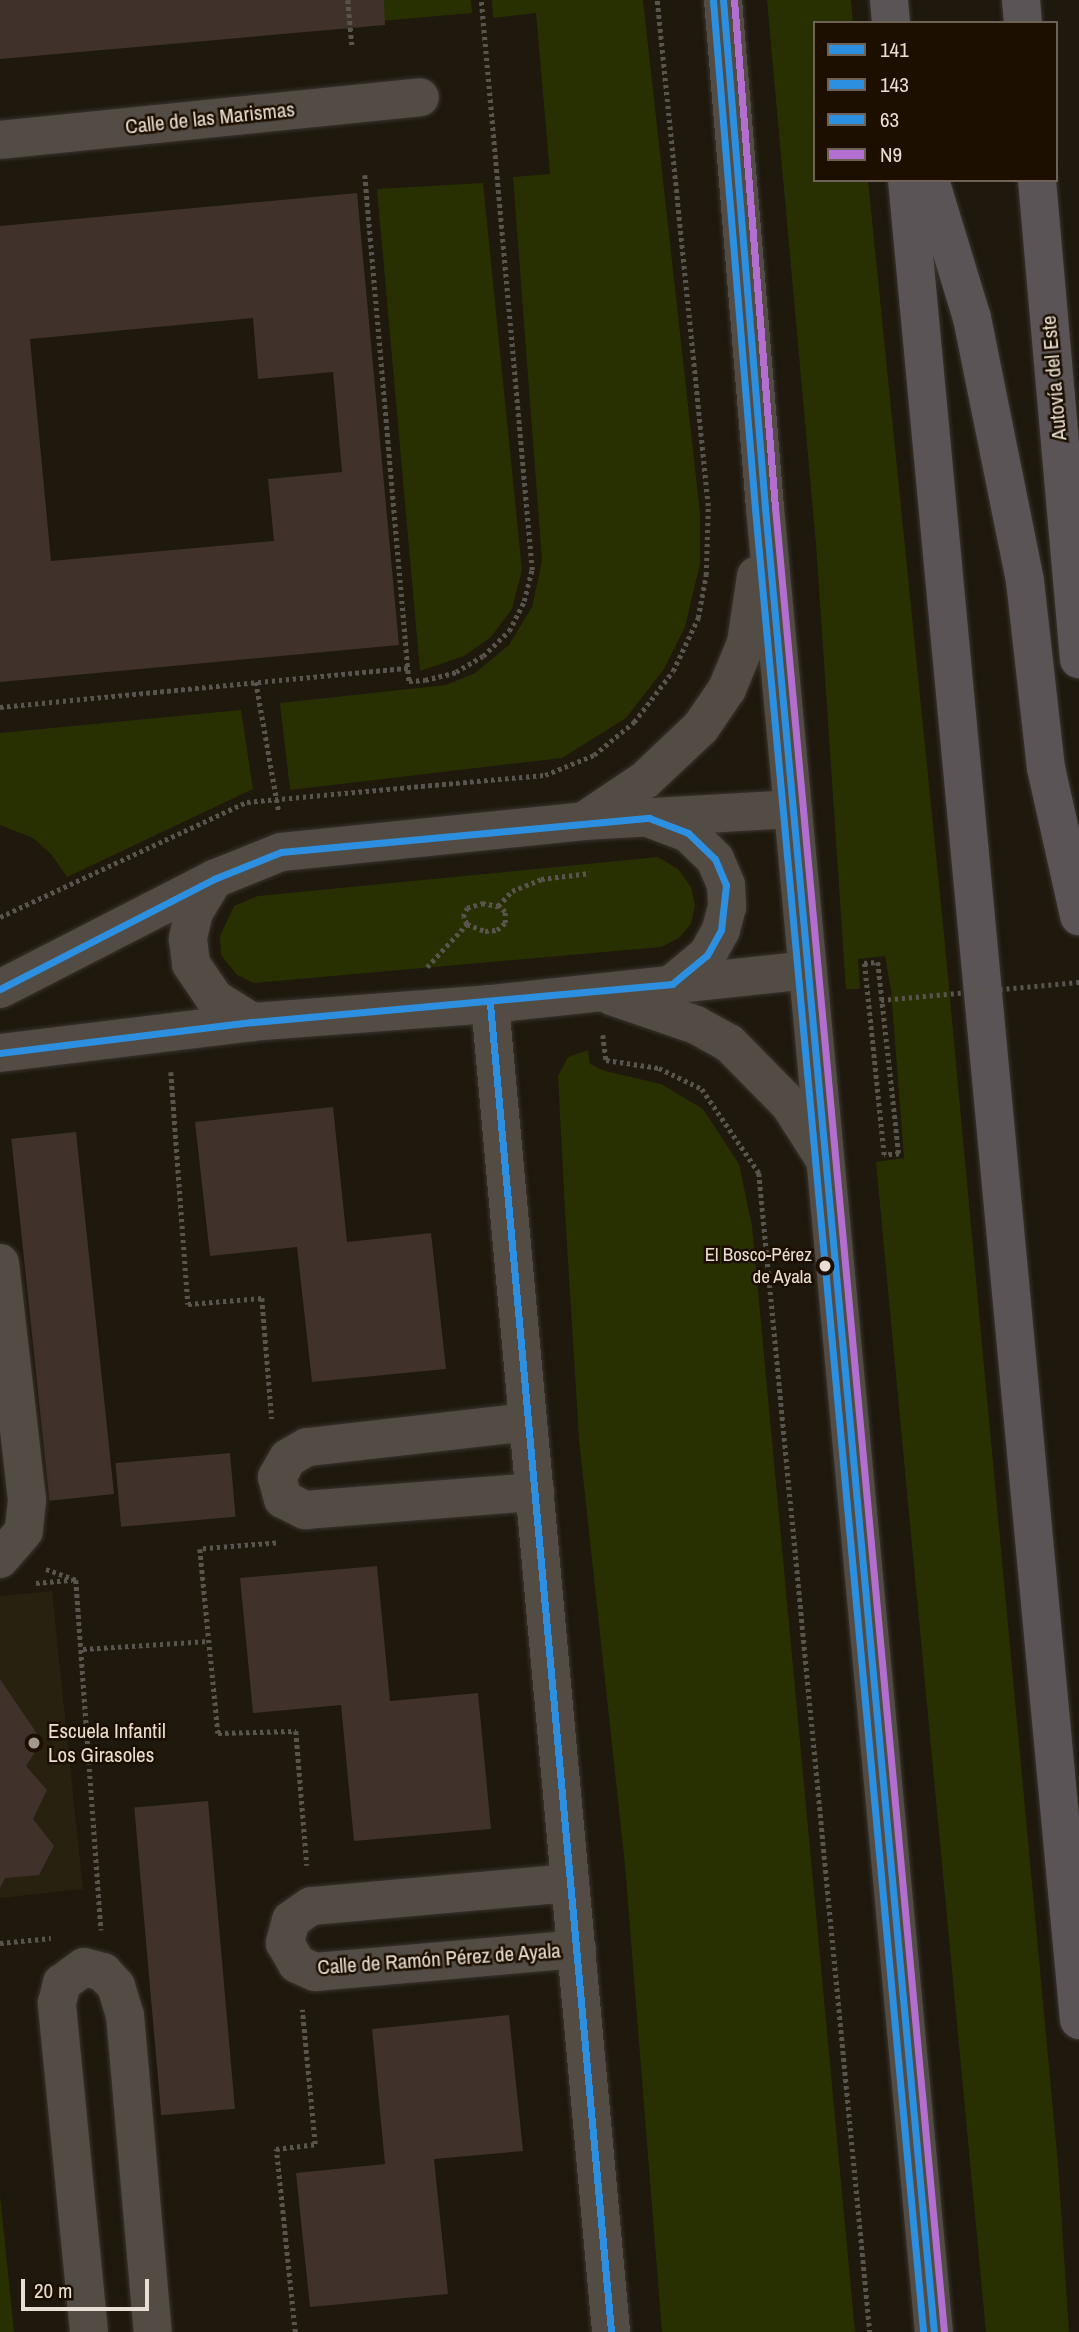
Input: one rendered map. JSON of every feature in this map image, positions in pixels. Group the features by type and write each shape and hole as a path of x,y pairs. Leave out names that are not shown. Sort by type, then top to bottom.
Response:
{"highway":[{"path":"889,0 891,21"},
{"path":"1021,0 1023,21"},
{"path":"907,182 1079,2020"},
{"path":"931,182 972,318 1025,581 1046,768 1079,916"},
{"name":"Autovía del Este","path":"1037,182 1079,659"}],"street":[{"path":"723,0 765,508 934,2332"},
{"name":"Calle de las Marismas","path":"0,140 419,97"},
{"path":"584,821 671,758 701,727 727,689 747,643 765,508"},
{"path":"0,989 214,879 281,852 584,821 793,809"},
{"path":"649,818 688,833 715,859 726,885 727,907 721,930 707,955 672,984"},
{"path":"214,879 194,912 188,939 191,964 215,999 252,1023"},
{"path":"603,1010 672,984 807,970"},
{"path":"0,1053 252,1023 490,1004 603,1010 696,1025 729,1043 790,1105 826,1161"},
{"name":"Calle de Ramón Pérez de Ayala","path":"490,1004 611,2332"},
{"path":"0,1264 27,1500 24,1531 3,1557"},
{"path":"528,1422 307,1447 288,1458 280,1488 305,1510 535,1492"},
{"path":"311,1906 570,1883"},
{"name":"Calle de Ramón Pérez de Ayala","path":"311,1906 290,1920 285,1943 297,1964 315,1972 577,1949"},
{"path":"89,2332 57,2003 62,1983 84,1967 103,1972 117,1986 125,2015 153,2332"}],"path":[{"path":"348,0 352,45"},
{"path":"365,175 408,668 410,681 425,680 456,672 484,656 509,631 532,570 481,0"},
{"path":"0,917 247,802 545,775 594,755 634,722 673,671 698,618 706,575 708,506 657,0"},
{"path":"0,707 408,668"},
{"path":"256,682 274,799 281,818"},
{"path":"498,905 512,891 541,879 590,873"},
{"path":"482,903 498,905 505,912 505,923 497,930 485,931 467,923 463,918 467,908 482,903"},
{"path":"424,971 467,923"},
{"path":"878,962 881,1000 899,1154 884,1155 864,963 878,962"},
{"path":"881,1000 1079,982"},
{"path":"603,1010 606,1060 659,1068 702,1089 759,1173 870,2332"},
{"path":"168,1033 188,1304 262,1298 280,1488 279,1542 200,1549 218,1734 296,1731 311,1906"},
{"path":"3,1557 76,1580 83,1649 103,1972"},
{"path":"83,1649 209,1641"},
{"path":"295,2332 276,2149 315,2144 297,1964"}],"shaded area":[{"name":"Escuela Infantil Los Girasoles","path":"52,1591 83,1889 0,1898 0,1596"}],"green space":[{"path":"357,0 471,0 472,13 359,23"},
{"path":"492,0 643,0 700,513 700,564 685,627 664,669 626,718 562,758 290,790 280,703 446,685 475,673 509,645 532,607 542,561 513,177 550,174 536,13 493,18"},
{"path":"767,0 851,0 853,21 813,21 813,182 868,182 944,934 1058,2164 1069,2332 986,2332 876,1162 904,1158 891,990 885,956 858,959 860,989 846,989 816,544"},
{"path":"483,183 522,570 512,609 490,638 464,656 420,671 377,189"},
{"path":"241,710 253,789 67,877 51,854 33,838 0,825 0,733"},
{"path":"658,857 678,869 691,887 695,905 691,924 679,938 661,947 254,983 237,975 221,955 220,936 234,906 258,896"},
{"path":"588,1050 590,1064 605,1071 661,1084 703,1109 739,1164 752,1226 855,2332 662,2332 625,1865 579,1439 565,1211 558,1076 568,1057"},
{"path":"0,2195 14,2332 0,2332"}],"building":[{"path":"0,0 384,0 385,25 0,59"},
{"path":"357,193 399,645 0,682 0,226","holes":["253,318 258,379 333,372 342,472 268,479 274,541 51,561 30,339"]},
{"path":"333,1107 347,1242 431,1233 446,1369 312,1382 297,1247 210,1256 195,1122"},
{"path":"76,1132 114,1494 49,1501 11,1139"},
{"path":"230,1453 236,1517 121,1527 115,1463"},
{"path":"377,1566 390,1701 478,1693 491,1829 354,1841 341,1705 253,1713 240,1578"},
{"path":"0,1679 42,1741 26,1766 47,1790 33,1819 54,1846 39,1875 5,1878 0,1888"},
{"path":"208,1801 235,2109 161,2115 134,1807"},
{"path":"509,2015 523,2151 434,2159 448,2294 310,2307 296,2173 385,2164 372,2029"}],"transit line":[{"name":"143","path":"723,0 765,508 934,2332"},
{"name":"N9","path":"734,0 775,507 944,2331"},
{"name":"63","path":"713,1 755,509 923,2332"},
{"name":"141","path":"0,989 214,879 281,852 649,818 688,833 715,859 726,885 721,930 707,955 672,984 252,1022 0,1053"},
{"name":"141","path":"490,1004 611,2332"}],"place":[{"name":"El Bosco-Pérez de Ayala","path":"825,1266"},
{"name":"Escuela Infantil Los Girasoles","path":"34,1743"}]}
